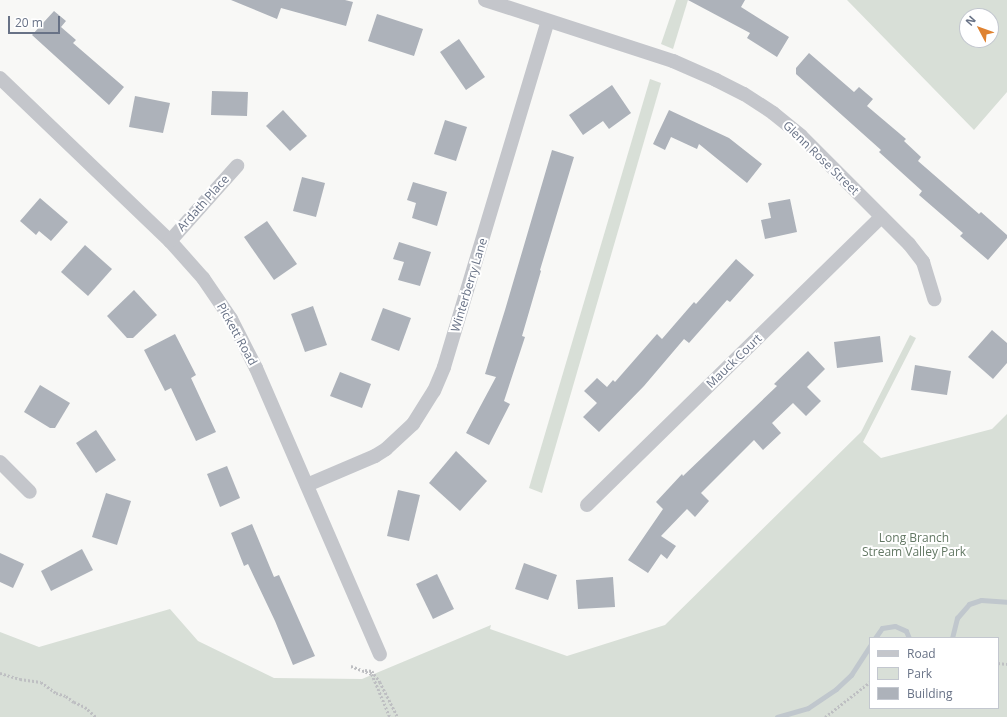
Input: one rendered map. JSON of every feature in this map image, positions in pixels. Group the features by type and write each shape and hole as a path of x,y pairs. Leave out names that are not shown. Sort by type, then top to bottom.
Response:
{"street":[{"name":"Glenn Rose Street","path":"485,0 674,62 744,94 773,113 801,136 909,244 923,262 934,299"},
{"name":"Winterberry Lane","path":"307,485 375,456 386,448 412,424 434,391 444,367 548,21"},
{"name":"Pickett Road","path":"0,78 170,241 203,278 231,319 256,368 380,654"},
{"name":"Ardath Place","path":"170,241 237,166"},
{"name":"Mauck Court","path":"587,505 881,216"},
{"path":"0,462 30,492"}],"path":[{"path":"351,666 372,674 390,717"},
{"path":"363,670 372,671 380,682 398,717"},
{"path":"0,673 20,679 41,682 56,693 66,696 74,702 86,707 96,717"},
{"path":"825,717 869,683"}],"green space":[{"path":"676,0 688,0 673,49 661,44"},
{"path":"847,0 1007,0 1007,92 974,130"},
{"path":"650,79 661,83 542,493 529,488"},
{"name":"Long Branch Stream Valley Park","path":"910,335 916,338 863,442 881,458 992,429 1007,414 1007,717 0,717 0,632 39,647 170,609 198,641 274,678 362,679 491,625 490,629 567,656 665,625 861,432"}],"building":[{"path":"231,0 345,0 353,2 346,26 281,8 277,19"},
{"path":"688,0 745,0 741,7 789,37 777,57 747,38 750,33"},
{"path":"54,11 66,21 61,27 76,40 73,43 124,87 109,105 32,35"},
{"path":"377,14 423,29 414,56 368,41"},
{"path":"459,39 485,77 466,90 440,52"},
{"path":"809,53 854,92 859,87 873,99 867,106 906,139 904,141 921,157 918,161 979,214 981,212 1007,235 1007,238 988,260 960,236 963,233 919,195 922,191 879,152 881,150 796,74 796,68"},
{"path":"612,85 631,113 609,129 603,121 583,135 569,115"},
{"path":"212,91 248,92 247,116 211,115"},
{"path":"135,96 170,103 163,133 129,127"},
{"path":"283,110 307,136 290,151 266,126"},
{"path":"669,110 729,138 762,164 747,183 699,144 697,149 671,137 665,150 653,144"},
{"path":"445,120 467,127 456,161 434,154"},
{"path":"552,150 574,157 522,336 525,337 504,401 510,404 489,445 466,433 496,377 485,374"},
{"path":"302,177 325,183 316,217 293,211"},
{"path":"413,182 447,192 437,226 412,218 416,203 407,200"},
{"path":"40,198 68,222 51,241 39,231 36,235 20,221"},
{"path":"790,199 797,232 765,239 761,220 771,218 768,203"},
{"path":"267,221 297,264 274,280 244,237"},
{"path":"399,242 431,252 420,286 398,280 404,262 393,259"},
{"path":"85,245 112,269 88,296 61,272"},
{"path":"736,259 754,275 730,302 727,300 689,343 684,339 644,386 599,432 583,417 597,403 584,391 597,378 607,387 613,380 615,382 657,334 662,339 694,302 696,304"},
{"path":"134,290 157,315 133,338 127,338 107,316"},
{"path":"313,306 327,345 305,352 291,314"},
{"path":"383,308 411,318 399,351 371,340"},
{"path":"992,330 1007,343 1007,363 993,379 968,357"},
{"path":"175,334 196,375 191,378 216,432 196,441 171,388 165,391 144,350"},
{"path":"880,336 883,362 837,368 834,342"},
{"path":"808,351 825,369 807,387 821,401 806,416 793,403 772,423 781,433 763,450 754,440 701,493 709,501 695,517 687,509 661,536 676,546 667,559 661,554 648,573 628,560 663,509 656,502 682,474 683,476 777,386 774,384"},
{"path":"915,365 951,371 947,395 911,390"},
{"path":"340,372 371,384 362,408 330,396"},
{"path":"40,385 70,403 55,428 50,428 24,412"},
{"path":"96,430 116,460 96,473 76,443"},
{"path":"456,451 487,481 460,511 429,483"},
{"path":"227,466 240,498 220,507 207,474"},
{"path":"398,490 420,495 409,541 387,536"},
{"path":"106,493 131,501 117,545 92,537"},
{"path":"252,524 274,577 279,575 315,656 293,665 275,621 248,564 244,566 231,533"},
{"path":"82,549 93,570 51,591 41,571"},
{"path":"0,553 24,564 13,588 0,582"},
{"path":"524,563 557,575 548,600 515,589"},
{"path":"437,574 454,609 433,619 416,584"},
{"path":"613,577 615,607 578,609 576,580"}],"waterway":[{"path":"952,637 957,618 969,604 981,600 1007,602"},
{"path":"876,637 882,628 895,626 906,631 909,637"},
{"path":"777,717 808,708 836,689 851,675 869,648"}]}
